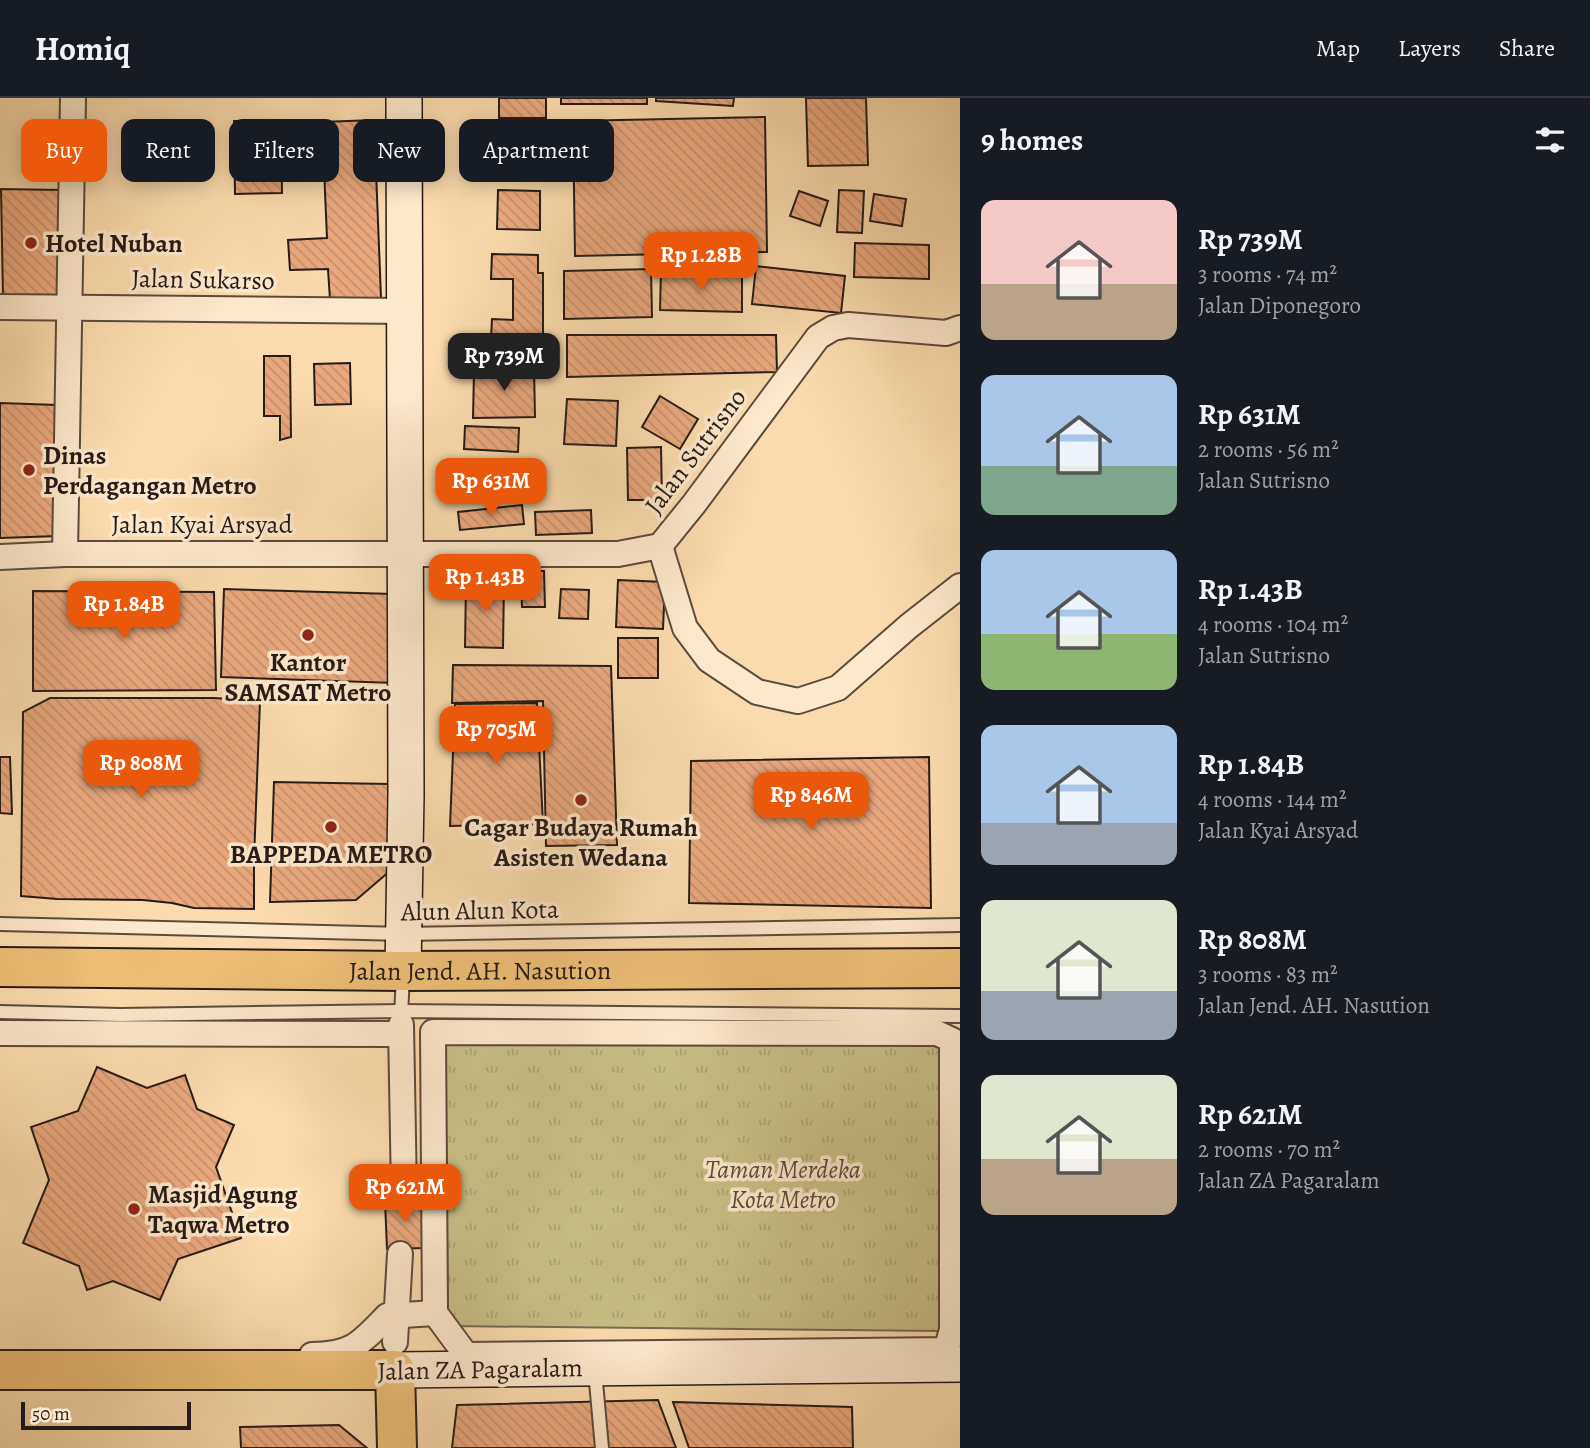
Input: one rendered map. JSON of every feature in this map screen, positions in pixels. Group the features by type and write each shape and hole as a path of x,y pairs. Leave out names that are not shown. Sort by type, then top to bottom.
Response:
{"main road":[{"name":"Jalan Jend. AH. Nasution","path":"0,967 403,953 960,968"},
{"name":"Jalan ZA Pagaralam","path":"0,1370 395,1356"},
{"path":"395,1356 397,1448"}],"street":[{"path":"65,554 73,98"},
{"path":"403,953 406,794 404,98"},
{"name":"Jalan Sukarso","path":"0,307 405,311"},
{"name":"Jalan Sutrisno","path":"404,553 618,554 660,546 818,337 833,328 848,325 946,333 960,328"},
{"path":"660,546 685,628 709,660 757,692 798,701 838,688 960,586"},
{"name":"Jalan Kyai Arsyad","path":"0,557 65,554 404,553"},
{"path":"0,1034 401,1023 404,1193"},
{"path":"433,1032 937,1033 952,1040 952,1330 946,1350 466,1354 435,1313 433,1032"},
{"path":"395,1356 400,1254"},
{"path":"0,1356 331,1355 361,1345 387,1316 435,1313"},
{"name":"Jalan ZA Pagaralam","path":"395,1356 595,1368 960,1364"}],"lane":[{"name":"Alun Alun Kota","path":"0,924 403,953 960,925"},
{"path":"401,1023 403,953"},
{"path":"0,1012 401,1023 960,1016"},
{"path":"595,1368 602,1448"}],"green space":[{"name":"Taman Merdeka Kota Metro","path":"445,1040 944,1040 941,1331 448,1326"}],"building":[{"path":"499,98 546,98 546,118 499,118"},
{"path":"561,98 647,98 647,104 561,104"},
{"path":"656,98 734,98 733,106 656,101"},
{"path":"806,98 866,98 868,165 808,166"},
{"path":"765,117 767,252 575,256 574,182 614,182 614,120"},
{"path":"339,121 353,121 353,182 376,182 381,298 330,300 328,269 290,270 288,240 327,238 325,182 339,182"},
{"path":"235,182 282,182 282,193 235,194"},
{"name":"Hotel Nuban","path":"1,189 62,190 59,297 3,296"},
{"path":"498,190 540,191 540,230 497,229"},
{"path":"839,190 864,191 862,233 837,232"},
{"path":"799,191 828,201 820,226 790,216"},
{"path":"874,194 906,199 902,226 870,221"},
{"path":"855,243 929,245 929,279 854,277"},
{"path":"492,254 538,255 538,273 543,273 543,334 538,334 538,340 491,338 492,319 513,320 513,279 491,279"},
{"path":"756,266 845,276 841,313 752,304"},
{"path":"651,269 652,317 564,319 564,271"},
{"path":"661,271 742,273 742,312 660,310"},
{"path":"567,335 776,335 777,372 567,377"},
{"path":"264,356 290,356 291,437 280,440 280,416 264,416"},
{"path":"350,363 351,404 315,405 314,364"},
{"path":"534,366 535,417 473,418 474,371"},
{"path":"660,396 698,419 680,449 642,427"},
{"path":"567,399 618,401 616,446 564,444"},
{"name":"Dinas Perdagangan Metro","path":"0,403 57,405 59,536 0,538"},
{"path":"465,426 519,428 518,452 464,449"},
{"path":"661,447 662,500 628,500 627,448"},
{"path":"456,460 537,462 536,498 455,497"},
{"path":"522,505 524,524 460,530 458,512"},
{"path":"591,510 592,533 536,535 535,512"},
{"path":"521,571 544,571 545,607 522,607"},
{"path":"466,580 504,581 503,648 465,647"},
{"path":"618,580 665,582 663,629 616,627"},
{"name":"Kantor SAMSAT Metro","path":"224,589 393,594 395,683 221,677"},
{"path":"561,589 589,590 588,619 559,618"},
{"path":"33,591 214,592 216,690 33,691"},
{"path":"618,638 658,638 658,678 618,678"},
{"name":"Cagar Budaya Rumah Asisten Wedana","path":"453,665 611,666 617,845 546,846 543,701 452,703"},
{"path":"50,698 214,698 260,701 254,909 194,908 143,900 21,896 23,712"},
{"path":"537,703 543,824 450,826 455,704"},
{"path":"0,757 10,757 12,814 0,813"},
{"path":"929,757 931,908 689,903 691,761"},
{"name":"BAPPEDA METRO","path":"274,782 390,784 391,870 356,900 270,902"},
{"name":"Masjid Agung Taqwa Metro","path":"97,1067 147,1088 185,1075 197,1109 234,1125 216,1167 241,1238 178,1259 160,1300 113,1281 87,1290 79,1266 23,1243 49,1180 31,1127 78,1111"},
{"path":"423,1199 426,1248 387,1249 385,1201"},
{"path":"658,1400 676,1448 452,1448 457,1405"},
{"path":"673,1402 852,1407 853,1448 689,1448"},
{"path":"339,1425 367,1448 241,1448 240,1427"}],"place":[{"name":"Hotel Nuban","path":"31,243"},
{"name":"Dinas Perdagangan Metro","path":"29,470"},
{"name":"Kantor SAMSAT Metro","path":"308,635"},
{"name":"Cagar Budaya Rumah Asisten Wedana","path":"581,800"},
{"name":"BAPPEDA METRO","path":"331,827"},
{"name":"Masjid Agung Taqwa Metro","path":"134,1209"}]}
